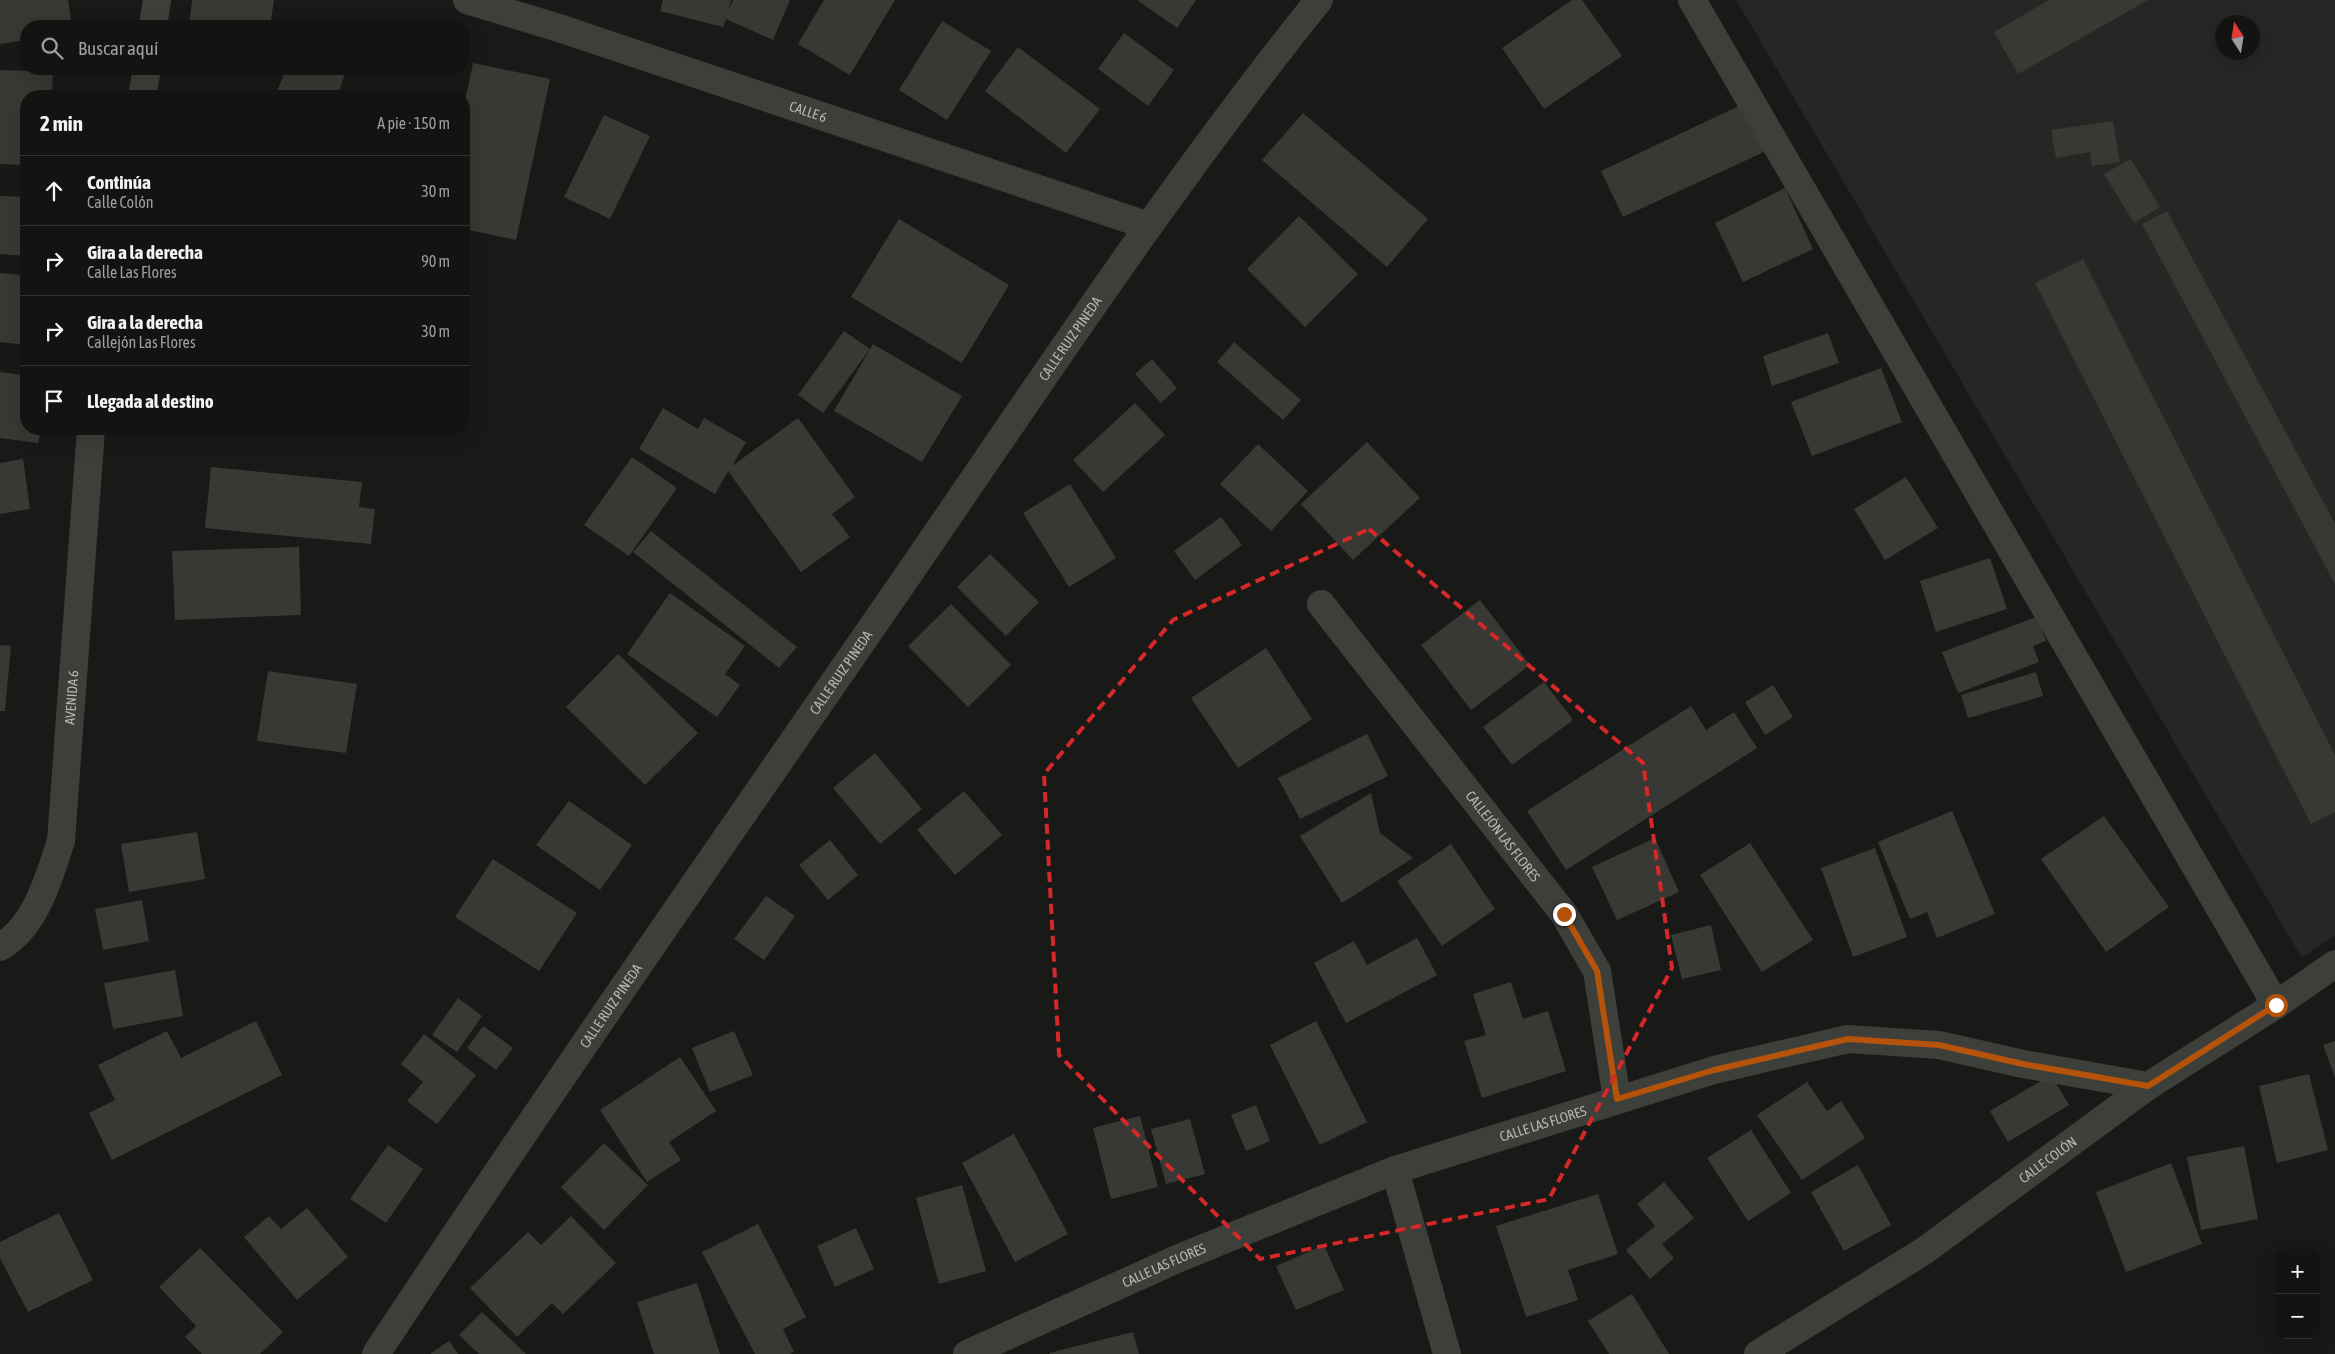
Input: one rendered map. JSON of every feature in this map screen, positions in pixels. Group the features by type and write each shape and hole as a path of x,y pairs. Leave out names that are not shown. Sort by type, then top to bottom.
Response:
{"street":[{"path":"154,20 157,0"},
{"name":"CALLE 6","path":"467,0 599,41 1149,226"},
{"name":"CALLE RUIZ PINEDA","path":"376,1354 493,1176 1149,226 1277,52 1319,0"},
{"path":"1692,0 2276,1005"},
{"path":"143,90 146,75"},
{"name":"AVENIDA 6","path":"0,947 12,940 43,896 61,841 91,435"},
{"name":"CALLEJÓN LAS FLORES","path":"1320,604 1564,914 1597,971 1617,1099"},
{"name":"CALLE COLÓN","path":"1758,1354 1924,1251 2148,1086 2276,1005 2335,964"},
{"name":"CALLE LAS FLORES","path":"967,1354 1177,1259 1395,1170 1714,1070 1848,1039 1939,1045 2023,1064 2148,1086"},
{"path":"1395,1170 1447,1354"}],"highlighted area":[{"path":"1369,529 1643,763 1672,968 1549,1199 1260,1259 1059,1055 1044,774 1173,620"}],"shaded area":[{"path":"1736,0 2335,0 2335,935 2302,958"}],"building":[{"path":"0,0 68,0 71,20 20,20 20,41 0,44"},
{"path":"192,0 274,0 271,20 190,20"},
{"path":"663,0 731,0 728,11 733,0 790,0 773,40 726,19 723,27 660,11"},
{"path":"824,0 895,0 850,75 798,44"},
{"path":"1137,0 1196,0 1177,28"},
{"path":"1572,0 1582,0 1622,56 1544,109 1502,48"},
{"path":"2049,0 2148,0 2018,74 1994,32"},
{"path":"942,21 991,51 947,120 899,90"},
{"path":"1124,33 1174,70 1148,106 1098,69"},
{"path":"1018,47 1100,109 1066,153 985,91"},
{"path":"473,63 550,79 516,240 470,230 470,90 467,90"},
{"path":"0,70 20,71 20,75 53,75 52,90 20,90 20,165 0,164"},
{"path":"284,75 345,75 339,90 277,90"},
{"path":"1741,105 1764,152 1623,217 1601,171"},
{"path":"1303,113 1428,219 1387,267 1262,160"},
{"path":"604,115 650,136 610,219 564,197"},
{"path":"2113,121 2120,162 2092,166 2090,152 2056,158 2051,130"},
{"path":"2131,159 2160,207 2134,223 2104,174"},
{"path":"1785,188 1813,249 1743,282 1715,223"},
{"path":"0,196 20,197 20,256 0,254"},
{"path":"2167,211 2335,524 2335,584 2142,224"},
{"path":"1299,216 1358,274 1305,327 1247,269"},
{"path":"899,219 1009,285 962,363 851,297"},
{"path":"2083,259 2335,755 2335,812 2311,824 2035,283"},
{"path":"0,273 20,275 20,344 0,342"},
{"path":"844,331 870,349 823,413 798,395"},
{"path":"1828,333 1839,363 1772,386 1763,356"},
{"path":"1234,342 1301,400 1283,420 1217,362"},
{"path":"873,344 962,396 922,462 834,411"},
{"path":"1152,359 1177,388 1161,403 1135,374"},
{"path":"1881,368 1902,422 1812,456 1791,402"},
{"path":"0,372 20,375 20,435 40,435 38,443 0,438"},
{"path":"1135,403 1165,435 1103,492 1073,460"},
{"path":"663,408 698,429 704,418 746,442 732,466 798,418 855,497 832,514 850,537 801,572 728,471 715,494 639,449"},
{"path":"1367,442 1420,498 1353,560 1301,504"},
{"path":"1258,444 1308,491 1271,531 1220,484"},
{"path":"632,457 677,488 629,556 584,525"},
{"path":"23,459 30,509 0,514 0,463"},
{"path":"211,467 362,482 359,507 375,509 371,544 205,528"},
{"path":"1906,477 1938,528 1885,560 1854,509"},
{"path":"1070,484 1116,558 1069,587 1023,513"},
{"path":"1221,517 1242,545 1195,580 1174,551"},
{"path":"651,531 797,647 779,668 633,552"},
{"path":"299,547 301,615 175,620 172,551"},
{"path":"990,554 1039,602 1006,636 957,587"},
{"path":"1990,558 2007,609 1936,632 1920,581"},
{"path":"670,593 745,646 725,674 740,685 717,717 627,654"},
{"path":"1480,600 1530,665 1471,710 1421,645"},
{"path":"951,604 1011,665 968,707 908,646"},
{"path":"2037,617 2046,641 2033,646 2039,662 1958,693 1942,652"},
{"path":"0,645 11,646 5,711 0,711"},
{"path":"1266,648 1312,719 1238,768 1191,698"},
{"path":"618,654 698,733 645,785 566,707"},
{"path":"268,671 357,684 346,753 257,741"},
{"path":"2036,672 2043,696 1968,718 1961,695"},
{"path":"1544,682 1573,720 1512,765 1483,727"},
{"path":"1773,685 1793,717 1765,735 1745,702"},
{"path":"1691,706 1706,730 1734,712 1757,748 1566,870 1527,811"},
{"path":"1367,734 1388,776 1300,819 1278,778"},
{"path":"875,753 922,809 880,844 833,788"},
{"path":"964,791 1002,835 955,875 917,830"},
{"path":"1371,793 1380,833 1413,858 1342,903 1300,836"},
{"path":"569,801 632,845 600,890 536,845"},
{"path":"1952,811 1995,914 1937,938 1927,912 1910,919 1878,842"},
{"path":"2104,816 2169,907 2106,952 2041,859"},
{"path":"197,832 205,879 129,892 121,844"},
{"path":"1655,838 1679,892 1617,920 1592,867"},
{"path":"830,840 858,875 828,900 799,865"},
{"path":"1750,843 1813,940 1762,972 1700,875"},
{"path":"1451,844 1495,909 1442,946 1397,881"},
{"path":"1875,848 1907,937 1853,957 1821,868"},
{"path":"493,859 577,913 539,971 455,917"},
{"path":"766,896 795,916 764,960 734,939"},
{"path":"142,900 149,941 103,950 95,909"},
{"path":"1711,925 1721,970 1682,979 1671,935"},
{"path":"1417,938 1437,975 1346,1023 1314,963 1354,941 1367,965"},
{"path":"175,970 183,1016 113,1029 104,983"},
{"path":"1511,982 1523,1019 1548,1011 1566,1071 1482,1098 1464,1041 1486,1035 1473,994"},
{"path":"458,998 482,1016 457,1052 432,1035"},
{"path":"256,1021 282,1075 112,1160 89,1113 115,1100 98,1065 167,1031 181,1058"},
{"path":"1316,1021 1367,1122 1320,1145 1270,1045"},
{"path":"483,1026 513,1048 496,1070 467,1048"},
{"path":"734,1031 753,1075 710,1092 692,1048"},
{"path":"424,1034 476,1075 437,1124 407,1101 423,1082 401,1064"},
{"path":"2335,1041 2335,1077 2323,1045"},
{"path":"680,1057 716,1111 669,1142 681,1160 647,1182 600,1110"},
{"path":"2309,1074 2328,1150 2277,1163 2259,1086"},
{"path":"2051,1075 2069,1105 2008,1142 1990,1111"},
{"path":"1807,1082 1827,1111 1841,1101 1865,1138 1802,1180 1757,1115"},
{"path":"1256,1105 1270,1141 1246,1151 1231,1115"},
{"path":"1140,1116 1158,1187 1111,1199 1093,1128"},
{"path":"1190,1119 1205,1174 1166,1184 1151,1129"},
{"path":"1751,1130 1791,1193 1748,1221 1707,1158"},
{"path":"1014,1134 1068,1234 1015,1262 962,1163"},
{"path":"604,1143 648,1185 604,1230 561,1187"},
{"path":"388,1145 423,1169 386,1223 350,1199"},
{"path":"2244,1146 2258,1219 2201,1230 2187,1157"},
{"path":"2171,1163 2202,1244 2126,1272 2096,1192"},
{"path":"1858,1165 1891,1225 1844,1251 1811,1192"},
{"path":"1664,1182 1694,1218 1662,1244 1674,1258 1650,1279 1626,1250 1655,1226 1637,1204"},
{"path":"962,1185 986,1271 939,1284 916,1198"},
{"path":"1598,1194 1618,1254 1568,1270 1578,1300 1526,1317 1496,1226"},
{"path":"307,1208 348,1257 297,1300 244,1237 269,1216 281,1229"},
{"path":"59,1213 93,1280 28,1312 0,1258 0,1242"},
{"path":"571,1216 616,1263 563,1314 552,1303 517,1337 470,1288 528,1232 541,1245"},
{"path":"758,1224 806,1317 783,1329 794,1352 790,1354 755,1354 702,1252"},
{"path":"856,1228 874,1269 835,1287 817,1246"},
{"path":"1324,1245 1344,1290 1296,1310 1276,1266"},
{"path":"200,1248 283,1332 260,1354 202,1354 185,1337 196,1326 159,1287"},
{"path":"697,1283 720,1354 654,1354 637,1302"},
{"path":"1632,1294 1669,1354 1609,1354 1588,1321"},
{"path":"482,1312 526,1354 479,1354 459,1335"},
{"path":"1133,1332 1139,1354 1049,1354 1049,1353"},
{"path":"449,1341 458,1354 430,1354"}],"route":[{"path":"1564,914 1597,971 1617,1099 1714,1070 1848,1039 1939,1045 2023,1064 2148,1086 2276,1005"}]}
